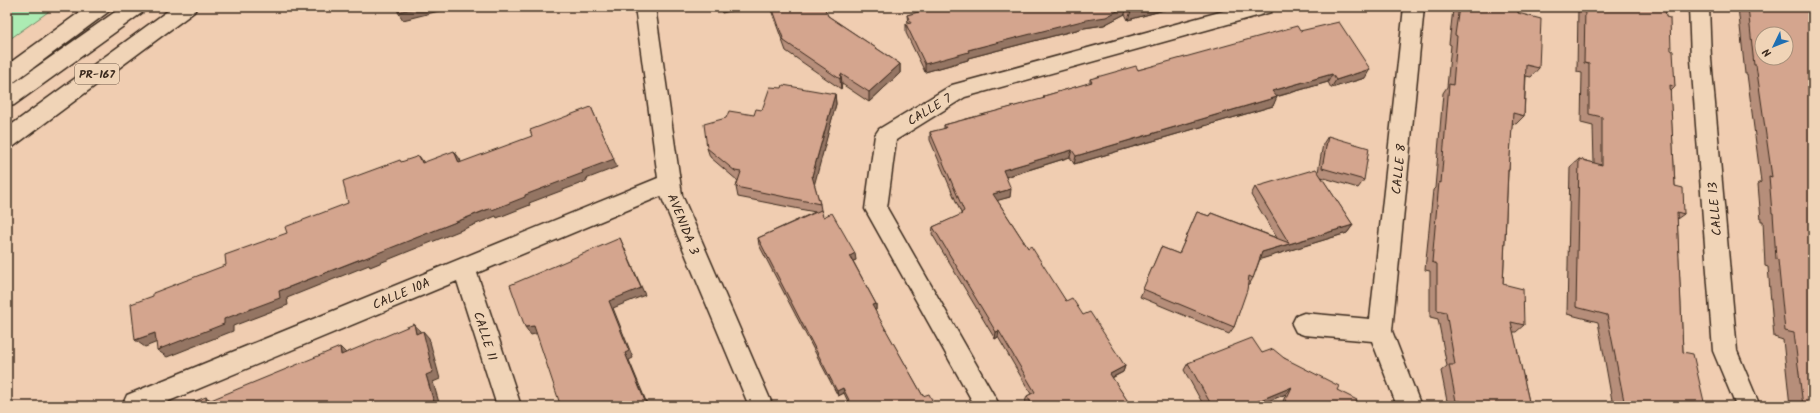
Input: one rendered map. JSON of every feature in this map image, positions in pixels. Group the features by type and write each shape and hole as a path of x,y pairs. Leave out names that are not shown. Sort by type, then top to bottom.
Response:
{"main road":[{"path":"7,76 101,7"},
{"name":"PR-167","path":"7,99 136,7"},
{"name":"PR-167","path":"7,140 187,7"},
{"name":"AVENIDA 3","path":"645,7 671,195 761,406"},
{"name":"CALLE 7","path":"988,406 876,209 886,135 959,91 1264,7"},
{"name":"CALLE 8","path":"1409,406 1380,331 1394,210 1414,7"},
{"name":"CALLE 13","path":"1699,7 1701,59 1725,351 1748,406"},
{"name":"CALLE 10A","path":"134,406 136,403 669,183"},
{"name":"CALLE 11","path":"464,267 509,406"},
{"path":"1304,324 1380,331"}],"green space":[{"path":"7,7 55,7 7,41"}],"building":[{"path":"397,7 418,7 398,12"},
{"path":"772,7 824,7 828,16 900,64 869,92 841,74 840,79 784,41"},
{"path":"937,7 1125,7 1106,17 1086,20 968,50 969,52 925,64 906,24 911,23 907,15"},
{"path":"1128,7 1147,7 1131,11"},
{"path":"1459,7 1518,7 1518,13 1541,19 1539,68 1526,65 1524,116 1513,113 1508,170 1503,284 1523,289 1524,325 1511,322 1530,406 1462,406 1460,401 1456,401 1449,365 1455,365 1446,312 1437,310 1437,264 1432,262 1439,182 1441,183 1449,84 1453,85 1457,36 1455,35"},
{"path":"1585,7 1663,7 1663,9 1665,9 1666,17 1670,18 1671,50 1673,51 1675,87 1670,85 1675,186 1683,188 1684,214 1677,212 1683,352 1693,354 1705,406 1625,406 1607,315 1576,307 1579,159 1602,165 1602,117 1589,114 1589,64 1584,63"},
{"path":"1748,7 1813,7 1813,406 1803,406 1794,333 1785,331 1778,260 1776,259 1769,176 1772,177 1756,66 1794,66 1794,26 1754,26 1754,65"},
{"path":"1339,22 1370,69 1336,80 1332,74 1272,91 1277,97 1076,156 1072,150 1003,170 1011,189 993,194 1028,248 1031,246 1066,301 1072,298 1083,315 1090,312 1125,366 1110,374 1131,406 1033,406 1027,396 1035,392 999,331 996,332 933,227 962,214 961,213 964,211 930,132 946,128 944,125 1045,98 1044,96 1092,82 1090,79 1136,66 1138,70 1297,26 1300,31"},
{"path":"783,85 835,94 812,176 820,204 736,187 741,172 735,171 707,148 704,124 726,118 729,111 754,115 756,109 762,110 770,87 782,88"},
{"path":"591,107 614,159 582,171 583,173 525,195 525,197 492,210 491,208 279,291 280,298 224,319 224,324 157,350 155,333 135,340 131,304 153,296 153,293 226,265 225,255 287,233 285,227 348,203 343,181 400,160 401,162 419,156 422,163 454,151 459,163 532,136 530,130"},
{"path":"1328,136 1369,148 1364,180 1322,168"},
{"path":"1316,169 1353,225 1262,252 1253,278 1249,276 1247,290 1234,327 1143,289 1161,247 1179,254 1197,212 1209,216 1211,213 1289,243 1255,187"},
{"path":"821,210 823,217 832,213 855,253 850,256 876,304 872,305 923,396 929,394 935,406 852,406 843,388 837,391 758,238"},
{"path":"620,238 641,288 609,301 629,351 625,353 647,406 555,406 560,404 534,326 525,327 510,285"},
{"path":"414,324 416,334 423,331 433,372 426,375 435,406 183,406 206,397 206,402 340,347 341,355"},
{"path":"1252,338 1262,353 1273,349 1284,358 1339,386 1337,390 1357,400 1355,406 1283,406 1292,387 1246,406 1212,406 1188,363"}]}
